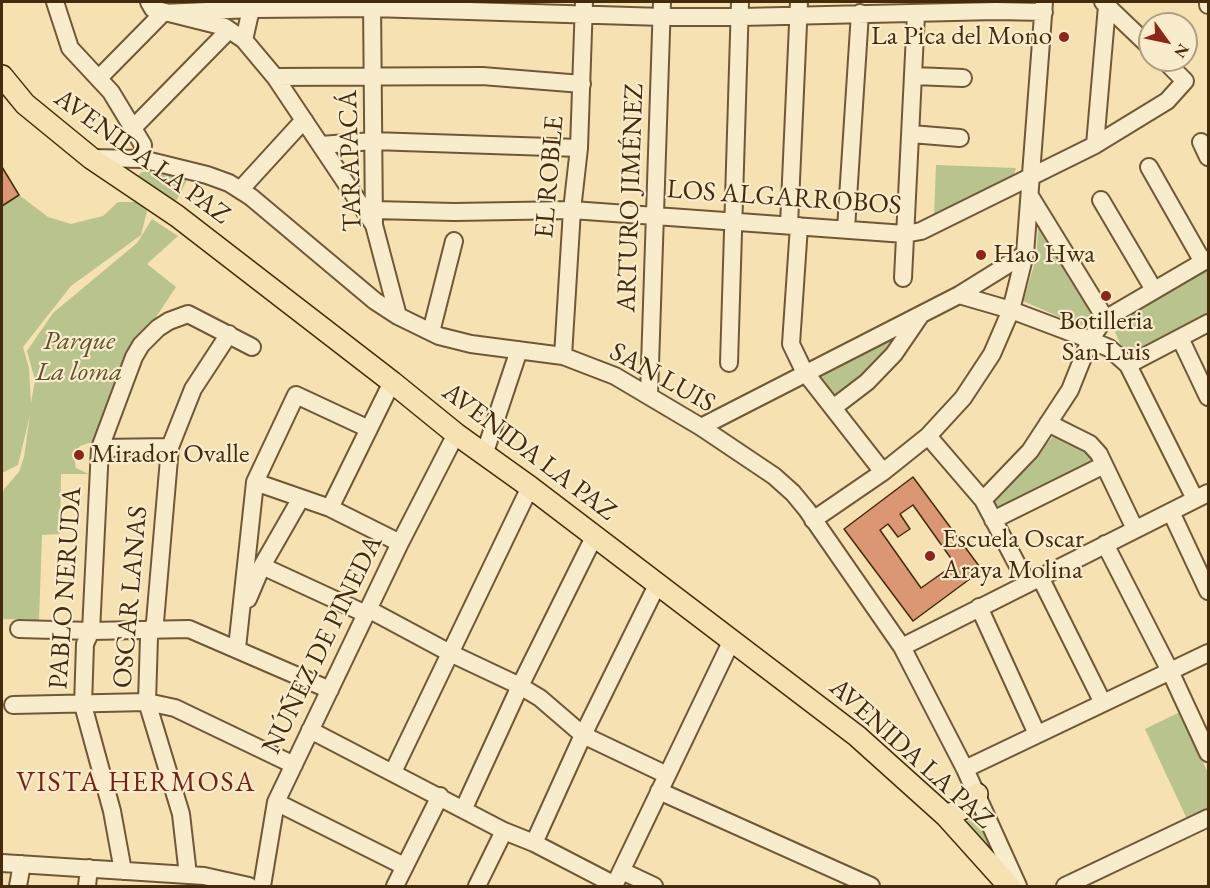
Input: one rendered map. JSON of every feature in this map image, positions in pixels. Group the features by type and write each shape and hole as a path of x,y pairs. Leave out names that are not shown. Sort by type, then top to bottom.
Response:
{"main road":[{"name":"AVENIDA LA PAZ","path":"2,76 25,104 91,158 177,216 456,434 530,487 858,736 946,816 1009,886"},
{"path":"946,816 964,808 976,794"}],"street":[{"path":"55,2 70,48 111,92 143,145 142,159"},
{"path":"149,2 153,9 229,30 244,40 275,77 374,218"},
{"path":"1105,4 1138,36"},
{"path":"1095,145 1105,4"},
{"path":"99,78 163,13 372,5 867,9 916,14 940,7 1044,7 1025,254 1011,310 986,363 963,398 928,436 883,472 813,520"},
{"name":"TARAPACÁ","path":"372,5 374,218 398,316"},
{"name":"EL ROBLE","path":"563,356 572,210 579,148 585,8"},
{"path":"799,8 790,344 807,374 883,472"},
{"path":"244,40 251,9"},
{"name":"ARTURO JIMÉNEZ","path":"650,395 662,9"},
{"path":"729,363 740,9"},
{"path":"846,229 867,9"},
{"path":"903,278 916,14"},
{"path":"133,128 229,30"},
{"name":"LOS ALGARROBOS","path":"374,218 454,212 572,210 905,234 921,231 1095,145 1167,101 1185,81 1176,72"},
{"path":"275,77 482,76 582,84"},
{"path":"914,76 963,78"},
{"path":"240,190 304,120"},
{"path":"911,134 960,138"},
{"path":"321,145 374,141 579,148"},
{"name":"SAN LUIS","path":"91,158 142,159 207,175 240,190 375,301 398,316 431,332 471,344 563,356 615,376 701,427 774,476 793,493 902,647 965,769 1018,886"},
{"path":"983,500 1030,451 1070,390 1085,338 1105,318 1206,260 1149,167"},
{"path":"1030,196 1105,318"},
{"path":"1101,200 1154,290"},
{"path":"431,332 454,241"},
{"path":"701,427 959,295 1025,254"},
{"path":"902,647 1202,496 1128,365 1108,348 1011,310 959,295"},
{"name":"PABLO NERUDA","path":"123,871 112,811 83,705 85,644 91,631 100,448 134,357 141,345 158,328 188,314 252,347"},
{"path":"833,408 867,382 894,354 920,315"},
{"path":"1128,365 1209,323"},
{"name":"OSCAR LANAS","path":"188,875 181,813 147,702 149,637 156,622 170,447 193,389 229,334"},
{"path":"1180,338 1209,397"},
{"path":"484,455 519,350"},
{"path":"330,508 392,382"},
{"path":"237,648 255,482 297,395 369,429"},
{"path":"1048,423 1090,444 1099,454 1135,529"},
{"name":"NÚÑEZ DE PINEDA","path":"262,886 276,802 400,543 456,434"},
{"path":"928,436 983,500 993,520 1033,580 1103,703"},
{"path":"100,448 170,447"},
{"path":"993,520 1104,465"},
{"path":"255,482 330,508 400,543"},
{"path":"393,772 530,487"},
{"path":"240,616 262,566 301,498"},
{"path":"1171,512 1209,591"},
{"path":"464,808 520,686 594,537"},
{"path":"1105,544 1209,753"},
{"path":"262,566 367,612 520,686 540,698 583,735 667,775"},
{"path":"534,843 583,735 657,585"},
{"path":"979,607 1037,734"},
{"path":"19,629 91,631 189,629 330,690"},
{"path":"617,881 732,640"},
{"path":"965,769 1209,653"},
{"path":"13,705 147,702 175,708 294,765"},
{"path":"310,730 464,808 504,831 617,881 654,886"},
{"path":"659,791 871,886"},
{"path":"395,886 440,796"},
{"path":"276,802 404,866"},
{"path":"1065,886 1209,818"},
{"path":"477,886 504,831"},
{"path":"2,863 123,871 166,880 188,875 204,876 249,886"},
{"path":"18,886 22,864"},
{"path":"87,886 89,868"}],"green space":[{"path":"936,165 1016,168 1014,174 934,216"},
{"path":"157,170 187,180 176,201 134,179 142,172"},
{"name":"Parque La loma","path":"19,195 48,217 71,224 103,216 118,202 140,202 147,211 141,235 71,286 23,347 29,368 31,403 35,380 27,351 53,313 137,243 152,219 178,236 147,264 176,287 131,355 95,441 80,446 74,457 76,468 89,474 61,474 60,534 42,535 39,620 2,619 2,499 4,489 19,472 24,457 30,415 18,465 2,473 2,206"},
{"path":"1039,215 1097,315 1080,326 1023,301 1036,259"},
{"path":"1208,266 1208,315 1129,354 1122,348 1115,332 1114,322"},
{"path":"909,325 885,356 835,402 816,376"},
{"path":"1057,432 1091,450 1097,464 998,513 993,504"},
{"path":"1180,712 1208,773 1208,809 1187,819 1145,729"},
{"path":"977,815 1006,867 966,822"}],"building":[{"path":"2,167 19,195 2,206"},
{"path":"913,477 982,570 913,621 844,529","holes":["913,505 955,564 921,588 880,530 888,524 898,537 910,529 900,514"]}],"place":[{"name":"La Pica del Mono","path":"1064,37"},
{"name":"Hao Hwa","path":"981,255"},
{"name":"Botilleria San Luis","path":"1106,296"},
{"name":"Mirador Ovalle","path":"79,455"},
{"name":"Escuela Oscar Araya Molina","path":"930,556"}],"district":[{"name":"VISTA HERMOSA","path":"136,783"}]}
